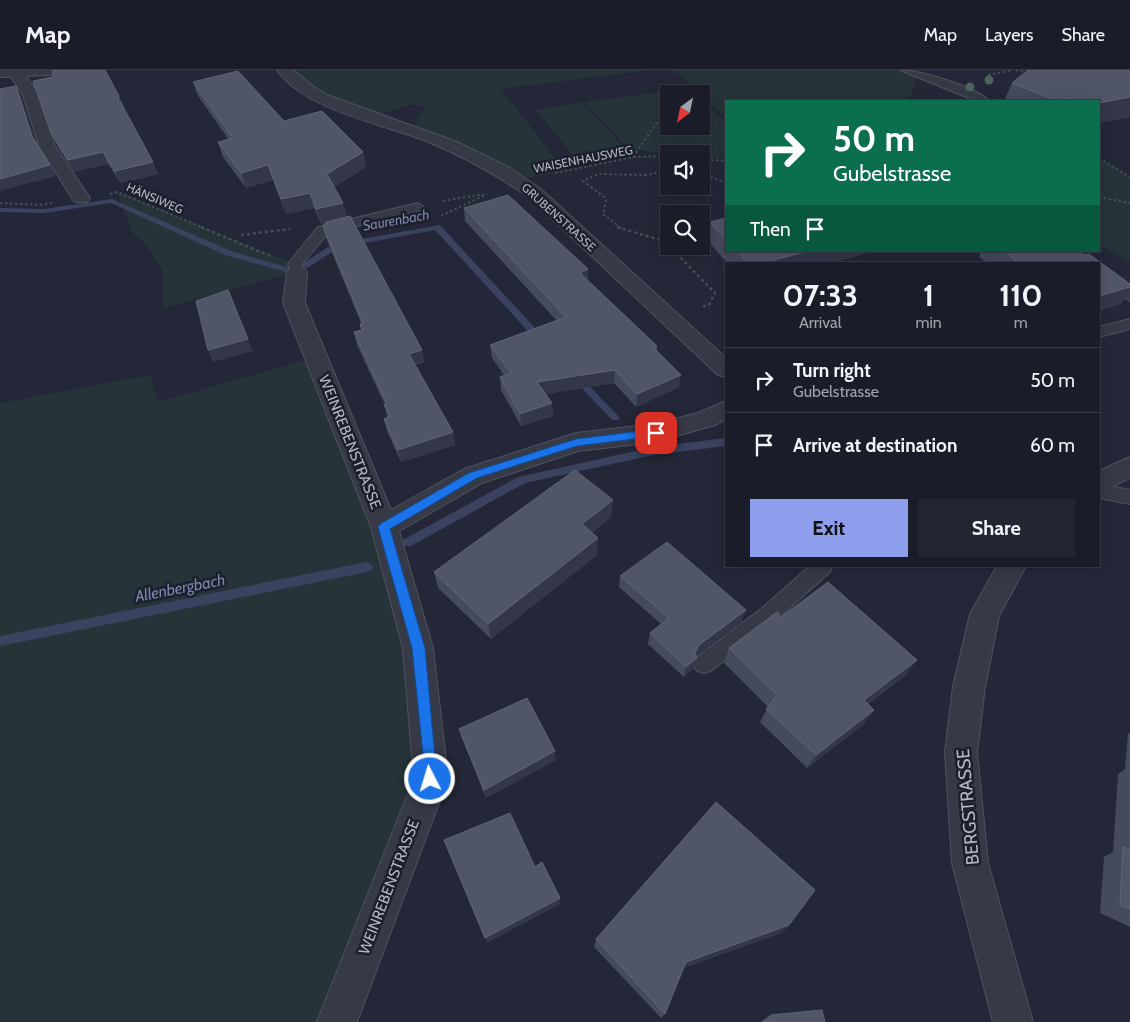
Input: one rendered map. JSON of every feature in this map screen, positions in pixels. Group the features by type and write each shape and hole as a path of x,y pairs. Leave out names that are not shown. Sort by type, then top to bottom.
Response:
{"street":[{"path":"7,73 68,70"},
{"name":"GRUBENSTRASSE","path":"284,70 312,93 335,104 393,123 461,150 517,180 536,194 725,369"},
{"path":"7,73 31,95 47,146 81,198"},
{"name":"WEINREBENSTRASSE","path":"296,268 294,303 384,527 418,648 430,779 337,1022"},
{"path":"384,527 473,476 576,442 656,433 706,419 725,409"},
{"path":"1100,482 1130,466"},
{"name":"BERGSTRASSE","path":"1011,567 985,614 969,687 961,752 970,863 1013,1022"}],"lane":[{"path":"905,70 948,81 982,100"},
{"path":"296,268 323,230 418,207"},
{"path":"1100,276 1130,297"},
{"path":"1100,332 1130,324"},
{"path":"1100,492 1130,496"},
{"path":"704,664 768,615 822,567"}],"path":[{"path":"1016,70 1033,74"},
{"path":"633,157 658,121"},
{"name":"WAISENHAUSWEG","path":"434,218 517,180 633,157 660,156"},
{"path":"710,159 725,160"},
{"path":"1100,159 1130,176"},
{"path":"660,172 646,176 613,173 591,175 583,181 588,187 602,194 606,200 603,214 616,227 660,240 674,251 715,293 709,305 700,307"},
{"path":"710,177 725,183"},
{"name":"HÄNSIWEG","path":"0,203 40,205 117,192 296,268"},
{"path":"418,207 477,194 486,194"},
{"path":"1100,198 1130,203"},
{"path":"241,235 299,228 323,230"}],"shaded area":[{"path":"284,70 651,70 501,89 565,171 517,180 420,133 414,122 426,107 419,105 405,106 385,113 357,112 331,102"},
{"path":"674,70 905,70 917,74 909,100 725,100 725,118 710,104 710,85 690,85"},
{"path":"660,92 660,135 710,135 710,108 725,121 725,159 710,158 710,145 660,145 660,153 629,149 585,102"},
{"path":"582,102 625,149 576,159 536,110"},
{"path":"1100,159 1130,177 1130,262 1100,245"},
{"path":"117,192 295,264 297,272 163,308 162,270 145,244 132,232"},
{"path":"316,357 384,527 431,779 337,1022 0,1022 0,403 150,375 158,402"}],"building":[{"path":"52,70 105,70 119,96 118,102 120,101 153,162 115,171 103,152 68,160 51,133 33,81 53,77"},
{"path":"1028,70 1130,70 1130,97 1100,103 1100,100 1072,100 1066,98 1055,100 1012,83"},
{"path":"238,71 284,121 322,111 363,152 327,174 343,203 316,209 310,193 281,199 268,165 241,173 218,142 233,138 193,82"},
{"path":"16,86 32,136 50,165 0,179 0,89"},
{"path":"508,195 588,269 580,273 657,346 654,348 681,375 637,394 615,370 537,382 552,403 520,414 500,377 511,373 490,345 566,317 464,208"},
{"path":"350,216 422,350 409,354 453,432 398,450 384,419 390,416 384,405 387,404 354,332 362,330 360,324 363,323 323,226 326,222"},
{"path":"725,218 725,239 710,222"},
{"path":"738,252 805,252 766,262 746,262"},
{"path":"1005,252 1080,252 1084,255 1089,254 1100,262 1018,262"},
{"path":"1100,262 1130,284 1130,287 1100,296"},
{"path":"228,290 248,339 208,350 196,301"},
{"path":"575,470 613,500 582,524 598,538 488,624 434,572"},
{"path":"667,542 746,610 699,645 695,653 697,658 686,667 650,633 669,618 620,576"},
{"path":"828,582 917,660 864,700 874,710 816,755 766,709 777,695 729,648 777,612 781,617"},
{"path":"527,698 555,751 484,790 459,729"},
{"path":"716,802 815,890 789,925 686,962 665,1014 596,939"},
{"path":"510,813 535,867 542,862 560,898 485,938 444,840"},
{"path":"1123,847 1130,850 1130,909 1120,905"},
{"path":"822,1010 825,1022 763,1022 771,1015"}],"waterway":[{"name":"Saurenbach","path":"0,210 44,211 112,201 228,253 286,270 306,265 336,246 437,227 541,340"},
{"name":"Saurenbach","path":"576,377 615,418"},
{"name":"Allenbergbach","path":"407,543 522,480 654,451 725,442"},
{"name":"Allenbergbach","path":"0,641 367,567"}],"route":[{"path":"430,779 418,648 384,527 473,476 576,442 656,433"}]}
